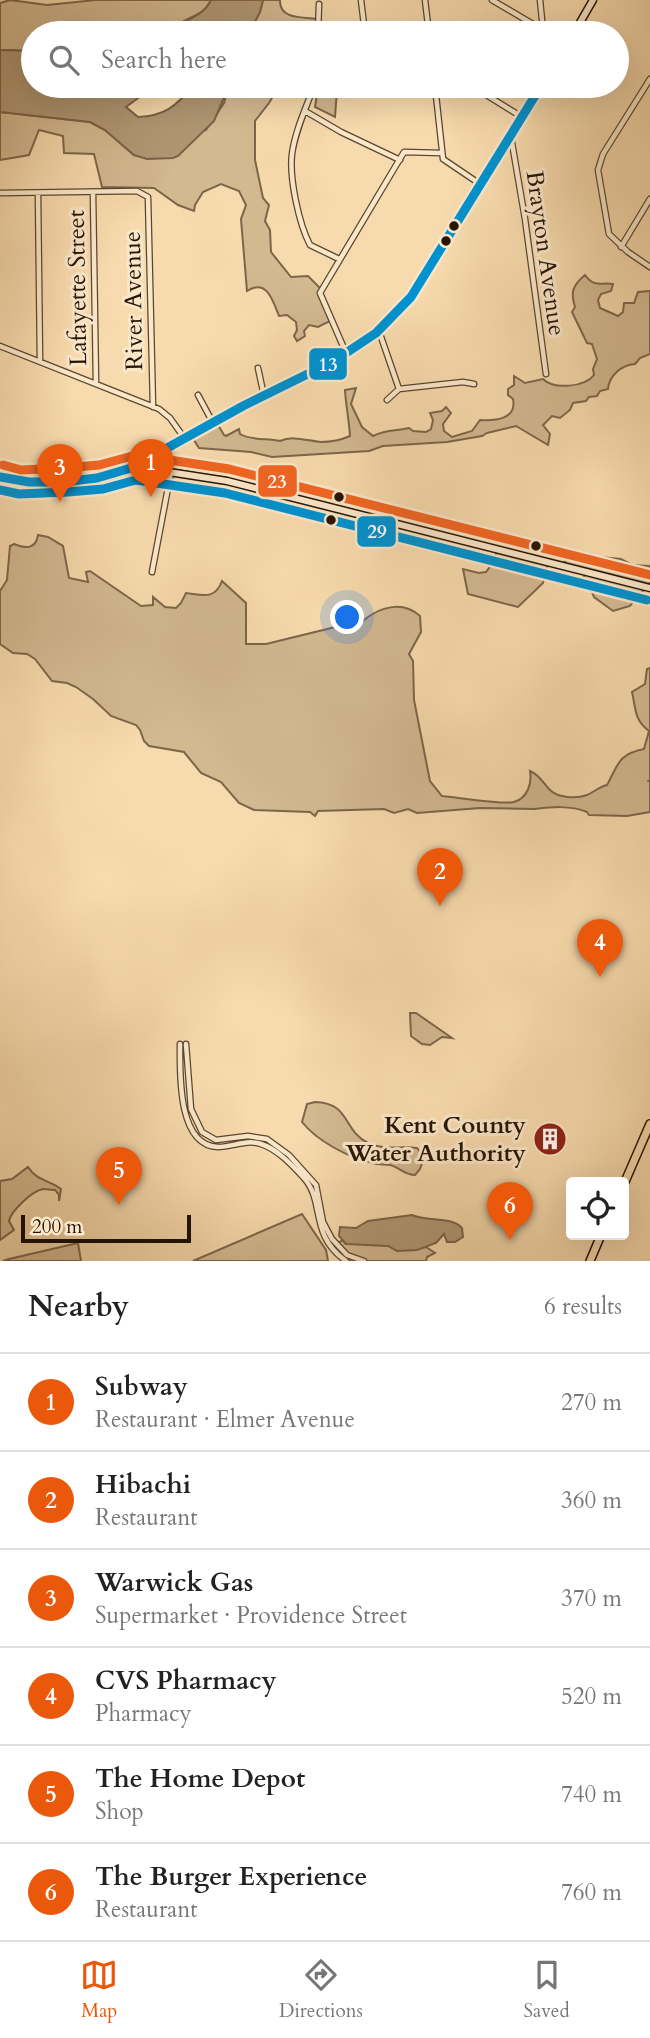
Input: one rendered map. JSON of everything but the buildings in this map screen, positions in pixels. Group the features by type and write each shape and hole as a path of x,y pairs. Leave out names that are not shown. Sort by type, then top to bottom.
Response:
{"main road":[{"path":"581,21 593,0"},
{"path":"0,482 92,478 135,467 346,353 379,331 402,309 534,98"},
{"path":"135,467 227,481 650,588"},
{"path":"0,477 13,481"},
{"path":"627,1177 650,1124"},
{"path":"590,1261 599,1240"}],"street":[{"path":"361,0 364,21"},
{"path":"425,0 427,21"},
{"path":"492,0 527,21"},
{"path":"540,0 541,21"},
{"path":"318,21 319,4"},
{"path":"650,79 603,154 598,167 607,229 611,237 650,267"},
{"path":"310,98 292,154 297,200 310,245 339,259"},
{"path":"436,98 443,159 481,184"},
{"path":"491,98 522,117"},
{"path":"305,111 400,160"},
{"name":"Brayton Avenue","path":"511,137 546,374"},
{"path":"346,353 320,293 404,152 442,153"},
{"name":"River Avenue","path":"93,193 137,191 146,195 149,202 153,407"},
{"path":"0,194 93,193"},
{"name":"Lafayette Street","path":"93,193 96,383"},
{"path":"38,194 40,361"},
{"path":"621,247 650,200"},
{"path":"379,331 400,389"},
{"path":"0,346 153,407 170,418 185,439"},
{"path":"258,368 264,396"},
{"path":"387,400 400,389 463,382 474,384"},
{"path":"198,395 213,424"},
{"path":"152,572 171,471"},
{"path":"346,1261 337,1254 322,1232 313,1195 305,1179 282,1157 261,1144 242,1142 219,1147 211,1145 192,1130 184,1110 183,1044 191,1109 202,1132 216,1140 224,1141 243,1136 267,1139 289,1155 311,1176 316,1185 323,1222 332,1238 347,1255 364,1261"}],"shaded area":[{"path":"10,0 47,5 96,0 211,0 202,11 184,21 21,21 21,51 0,50 0,3"},
{"path":"211,0 263,0 255,21 186,21"},
{"path":"263,0 280,0 281,6 288,14 319,21 255,21"},
{"path":"0,50 21,51 21,98 138,98 126,107 138,117 163,112 182,98 224,98 214,121 173,158 147,159 134,155 105,130 90,122 0,112"},
{"path":"225,98 272,98 255,121 255,160 263,198 269,205 265,221 270,230 271,252 291,277 308,276 321,289 330,321 318,327 309,325 304,331 305,336 297,341 294,336 297,330 296,322 287,315 279,316 264,289 260,287 247,291 241,219 246,205 239,191 221,184 203,192 194,211 178,205 154,188 102,187 94,154 64,153 63,136 39,130 29,155 0,160 0,112 90,122 105,130 134,155 206,130"},
{"path":"316,98 336,98 335,117 315,107"},
{"path":"585,275 595,283 613,284 611,291 601,294 598,300 600,308 618,316 623,312 624,303 634,303 638,292 650,291 650,354 617,372 608,389 600,391 597,396 573,403 570,410 560,418 552,416 543,425 550,434 548,445 516,426 447,442 383,446 369,451 272,457 251,452 199,448 192,437 217,423 226,436 239,429 240,434 245,436 280,441 295,438 321,442 340,440 350,436 345,390 356,388 351,404 362,427 373,436 409,428 426,432 431,429 433,420 430,413 442,411 446,407 451,413 443,424 444,431 452,437 472,431 480,420 499,419 509,415 513,399 508,395 508,389 514,385 514,376 525,383 543,379 554,385 569,386 584,382 594,375 597,359 592,344 587,343 572,312 575,307 574,289"},
{"path":"38,535 48,537 63,546 69,578 88,582 86,572 90,571 141,606 153,605 153,597 165,607 176,608 186,593 212,594 222,581 246,603 246,644 266,644 364,620 378,611 392,607 413,611 420,616 421,632 409,654 413,661 414,700 430,781 442,796 514,802 528,790 530,771 553,793 562,796 583,796 607,785 624,757 644,749 649,731 638,718 632,692 645,684 647,669 650,668 650,812 627,816 589,815 574,808 561,807 480,808 417,813 408,809 394,813 384,809 318,811 315,816 310,812 254,810 239,803 221,782 201,773 184,752 149,746 136,725 111,716 76,687 52,681 35,659 27,654 13,653 0,644 0,591 7,580 10,546 14,544 30,547"},
{"path":"497,550 548,563 543,583 518,607 468,594 463,569 486,572 494,561"},
{"path":"567,554 621,559 632,565 650,566 650,588 639,594 630,606 613,611 594,597 590,587 581,581 586,573 563,567"},
{"path":"410,1013 416,1013 452,1038 442,1037 430,1045 422,1044 411,1036"},
{"path":"315,1102 335,1107 360,1138 368,1143 386,1147 417,1148 424,1157 420,1169 415,1175 408,1174 396,1167 375,1164 334,1148 302,1122 307,1104"},
{"path":"28,1167 39,1178 61,1189 59,1201 55,1190 43,1189 33,1193 11,1217 9,1221 14,1230 0,1240 0,1181 12,1179"},
{"path":"302,1214 326,1250 328,1261 193,1261"},
{"path":"412,1215 457,1224 462,1228 463,1237 455,1242 447,1242 444,1234 436,1243 417,1250 397,1251 388,1246 346,1244 339,1236 340,1227 356,1228 368,1221"},
{"path":"342,1240 346,1244 377,1244 411,1249 426,1247 435,1253 427,1257 426,1261 348,1261 335,1246"},
{"path":"78,1243 81,1261 3,1261 9,1259"}],"transit line":[{"name":"13","path":"0,477 29,482 63,482 97,478 131,468 243,406 334,361 376,333 411,297 534,98"},
{"name":"23","path":"3,465 21,470 66,468 99,465 136,455 229,469 650,575"},
{"name":"29","path":"0,490 19,494 68,492 103,489 136,480 225,493 647,600"}],"place":[{"name":"Subway","path":"151,497"},
{"name":"Warwick Gas","path":"60,502"},
{"name":"Hibachi","path":"440,906"},
{"name":"CVS Pharmacy","path":"600,977"},
{"name":"Kent County Water Authority","path":"550,1139"},
{"name":"The Home Depot","path":"119,1205"},
{"name":"The Burger Experience","path":"510,1240"}]}
